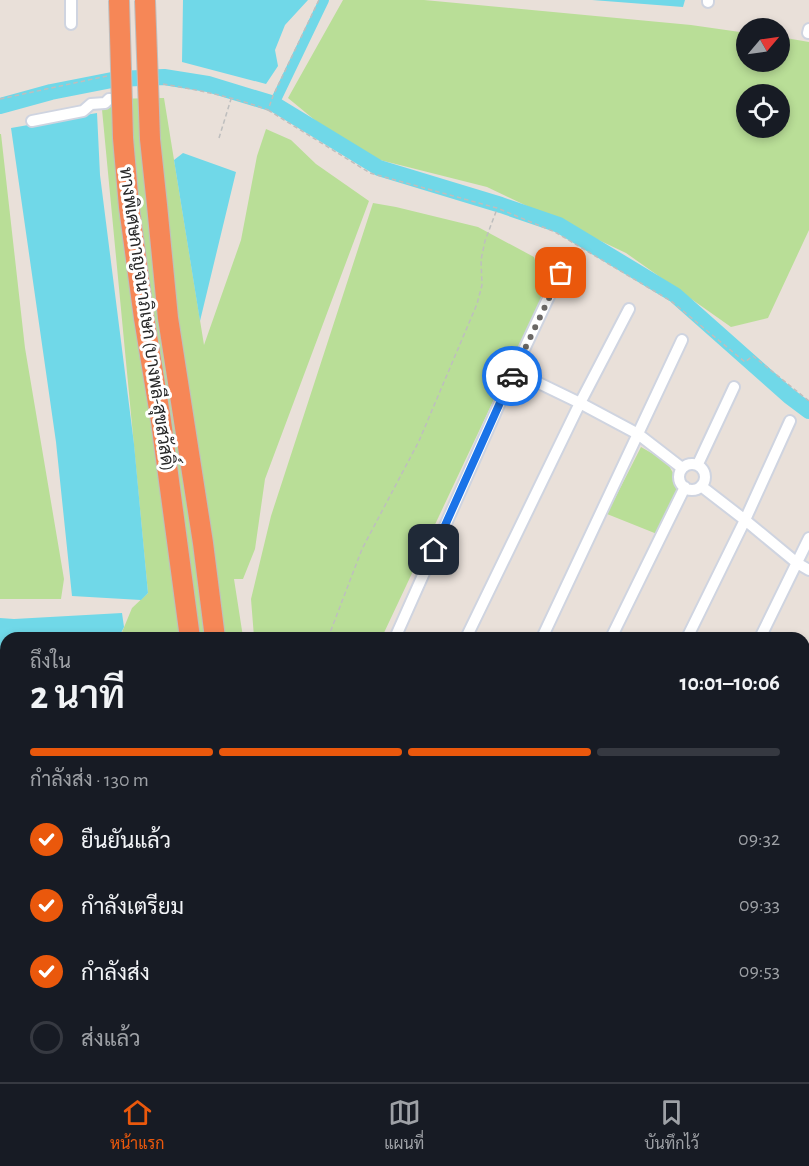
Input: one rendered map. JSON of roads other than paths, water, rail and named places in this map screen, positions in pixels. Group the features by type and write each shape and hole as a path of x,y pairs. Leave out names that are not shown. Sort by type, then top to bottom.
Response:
{"highway":[{"name":"ทางพิเศษกาญจนาภิเษก (บางพลี-สุขสวัสดิ์)","path":"119,0 123,138 129,207 189,632"},
{"name":"ทางพิเศษกาญจนาภิเษก (บางพลี-สุขสวัสดิ์)","path":"145,0 150,140 168,318 203,543 214,632"}],"street":[{"path":"70,0 70,24"},
{"path":"32,121 83,111 91,104 105,103 109,99 122,99"},
{"path":"398,632 514,371 561,273"},
{"path":"469,632 580,403 629,309"},
{"path":"545,632 682,339"},
{"path":"514,371 638,434 682,468"},
{"path":"698,465 734,387"},
{"path":"690,632 790,422"},
{"path":"689,464 698,465 704,470 704,483 693,490 685,487 679,476 682,468 689,464"},
{"path":"701,486 797,563 809,570"},
{"path":"614,632 685,487"},
{"path":"763,632 809,538"}],"water":[{"path":"183,0 308,0 285,25 275,50 278,66 266,84 182,62"},
{"path":"592,0 685,0 683,7"},
{"path":"97,113 100,175 134,444 148,593 141,600 72,596 56,442 11,128"},
{"path":"183,153 236,172 200,321 174,160"},
{"path":"122,613 124,627 122,632 0,632 0,618"}],"waterway":[{"path":"274,104 324,0"},
{"path":"0,106 51,92 117,79 164,77 208,84 274,104 379,168 559,225 675,295 809,411"}]}
